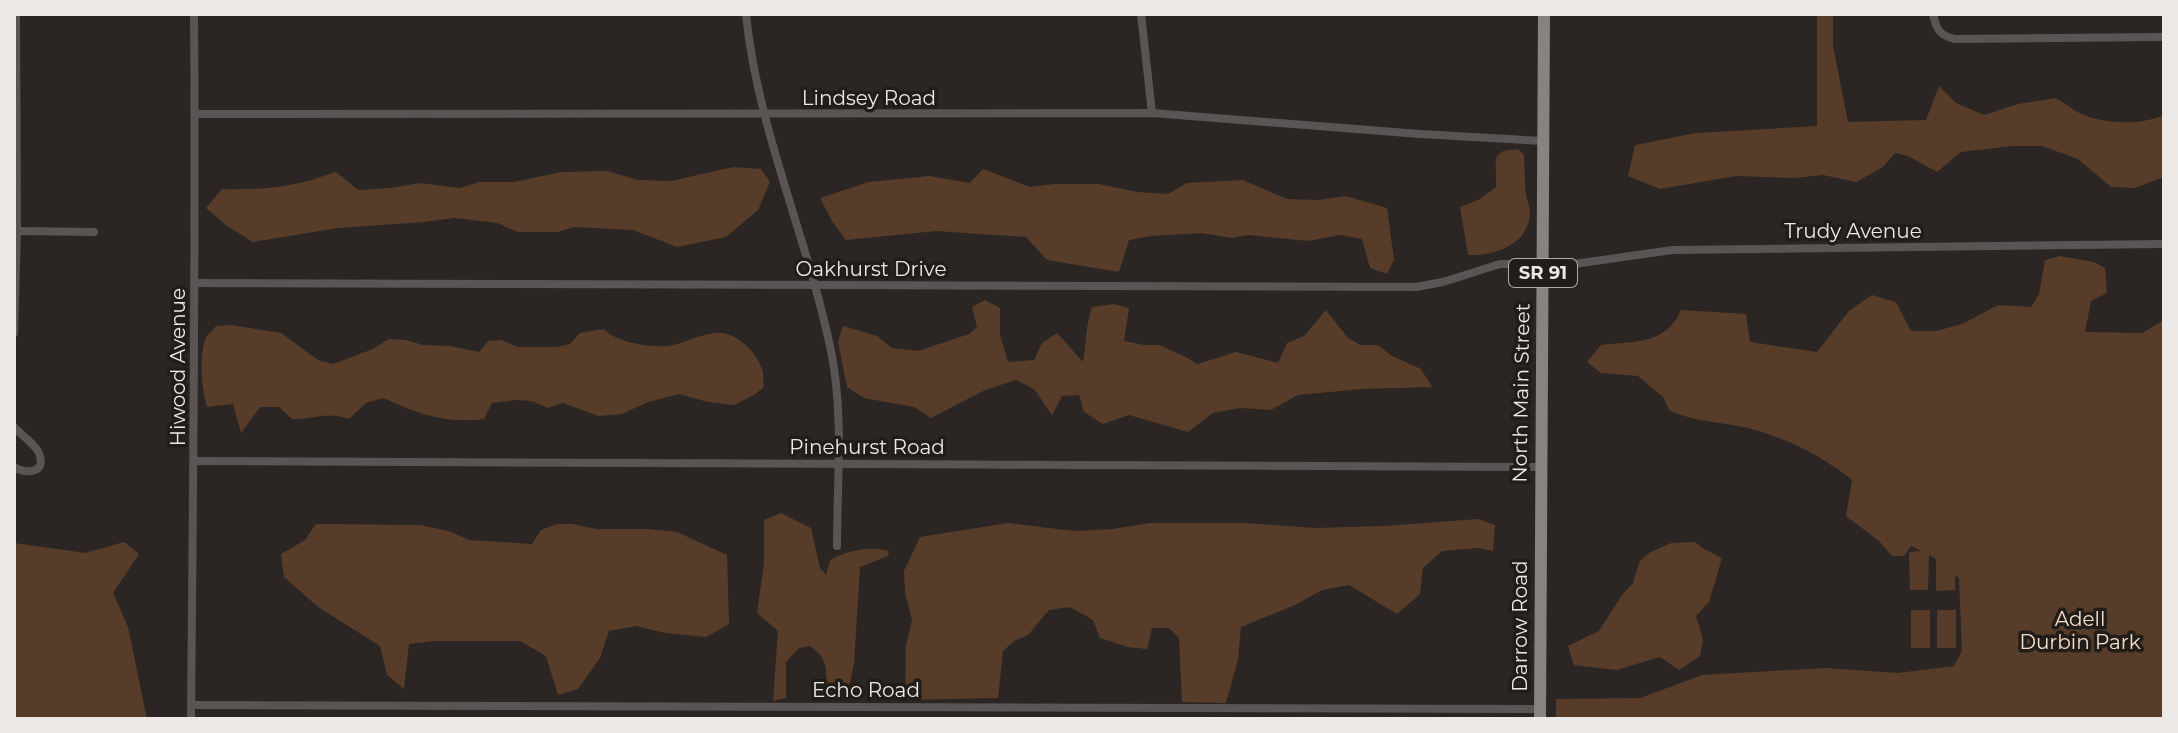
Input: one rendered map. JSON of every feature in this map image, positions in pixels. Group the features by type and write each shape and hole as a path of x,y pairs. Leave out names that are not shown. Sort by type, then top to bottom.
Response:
{"main road":[{"name":"North Main Street","path":"1540,532 1544,14"},
{"name":"Darrow Road","path":"1540,532 1540,714"}],"street":[{"path":"14,333 16,14"},
{"name":"Hiwood Avenue","path":"191,719 194,14"},
{"path":"746,14 752,57 816,286 836,381 837,546"},
{"path":"1141,14 1152,113"},
{"path":"1933,14 1937,30 1955,39 2164,37"},
{"name":"Lindsey Road","path":"195,114 1152,113 1542,141"},
{"path":"17,231 94,232"},
{"name":"Trudy Avenue","path":"1544,264 1595,262 1694,248 2164,244"},
{"name":"Oakhurst Drive","path":"194,283 1416,287 1500,264 1544,264"},
{"path":"14,427 40,454 41,461 33,472 23,472 14,467"},
{"name":"Pinehurst Road","path":"194,461 1540,467"},
{"name":"Echo Road","path":"191,705 1540,714"}],"green space":[{"path":"1817,14 1833,14 1833,46 1848,122 1926,120 1939,86 1956,103 1984,115 2018,104 2056,98 2085,116 2108,121 2136,122 2164,115 2164,177 2135,188 2111,187 2078,159 2042,146 1961,152 1937,172 1908,156 1895,153 1883,167 1856,182 1823,175 1794,178 1736,176 1660,189 1628,176 1635,145 1696,133 1817,126"},
{"path":"1518,149 1524,155 1525,189 1530,211 1524,233 1499,250 1468,255 1460,207 1480,199 1496,187 1497,156 1503,151"},
{"path":"733,167 761,169 770,182 758,210 726,237 677,247 633,230 574,227 558,232 518,232 497,223 455,218 338,228 253,242 206,208 222,189 280,186 336,172 358,190 420,183 460,188 479,182 514,182 561,172 607,171 638,180 671,181"},
{"path":"983,169 1030,187 1099,184 1137,192 1168,194 1187,183 1243,180 1287,199 1318,200 1346,196 1387,208 1394,260 1387,274 1370,268 1362,239 1340,235 1308,241 1248,235 1232,238 1202,233 1129,240 1119,272 1047,260 1026,237 936,231 846,240 820,198 869,182 929,176 970,183"},
{"name":"Adell Durbin Park","path":"2060,256 2094,262 2105,268 2107,293 2091,301 2085,332 2142,333 2164,320 2164,719 1556,719 1556,699 1640,698 1702,675 1825,668 1898,673 1954,666 1962,651 1959,578 1955,575 1955,590 1936,591 1936,559 1929,555 1928,590 1910,590 1909,552 1921,551 1911,546 1904,556 1892,556 1879,541 1846,516 1852,480 1825,461 1780,438 1670,411 1663,397 1638,376 1601,373 1587,362 1601,345 1658,335 1667,330 1681,310 1746,314 1750,342 1817,352 1849,311 1872,295 1896,302 1911,331 1936,331 1962,324 1998,305 2031,307 2039,294 2045,260"},
{"path":"985,300 1000,308 1000,335 1008,362 1034,360 1042,343 1057,333 1083,362 1092,307 1114,304 1129,308 1124,341 1159,345 1197,364 1236,352 1278,363 1287,343 1304,336 1326,310 1348,338 1361,345 1378,345 1392,356 1421,369 1432,387 1298,395 1271,410 1240,408 1213,413 1188,432 1129,415 1103,424 1084,412 1079,395 1062,396 1052,415 1034,389 1016,380 985,390 931,418 914,407 864,398 847,387 838,342 843,326 877,336 892,348 918,351 969,334 977,327 972,307"},
{"path":"231,325 281,333 318,360 333,364 373,349 389,339 479,352 488,341 501,340 518,347 557,347 570,344 580,333 604,329 624,341 661,346 723,333 744,344 755,356 763,371 764,387 734,405 679,394 648,402 622,414 598,416 563,403 548,408 532,401 516,400 492,403 484,419 471,420 432,416 384,398 366,403 349,419 327,415 292,419 279,407 260,407 241,433 233,404 207,407 202,381 202,351 207,336 216,326"},
{"path":"781,513 811,528 820,568 826,575 830,560 844,554 866,549 889,551 888,556 860,567 854,663 848,692 826,698 824,662 809,646 799,648 786,662 786,698 773,701 778,631 757,613 764,563 764,520"},
{"path":"1478,519 1495,525 1493,551 1478,548 1442,551 1423,568 1420,594 1397,614 1349,585 1322,590 1295,605 1241,627 1238,659 1226,703 1182,702 1179,638 1169,628 1152,628 1147,649 1128,647 1100,638 1093,620 1070,607 1049,610 1028,635 1014,641 1003,651 998,698 905,700 906,645 912,620 905,593 904,571 920,537 1008,523 1074,531 1150,523 1245,523 1316,528"},
{"path":"316,524 420,525 449,531 469,540 532,544 541,530 557,524 677,532 727,555 729,624 706,637 665,633 636,626 609,631 600,658 578,689 558,695 546,656 520,641 409,644 404,689 387,675 380,646 318,607 284,577 281,554 305,540"},
{"path":"124,542 139,554 113,593 128,627 147,719 14,719 14,543 85,553"},
{"path":"1695,542 1722,558 1709,602 1696,616 1703,640 1700,656 1679,670 1660,657 1616,670 1574,665 1568,646 1599,631 1633,583 1640,561 1671,543"},
{"path":"1911,610 1930,610 1930,648 1911,648"},
{"path":"1937,610 1956,610 1956,648 1937,648"}]}
